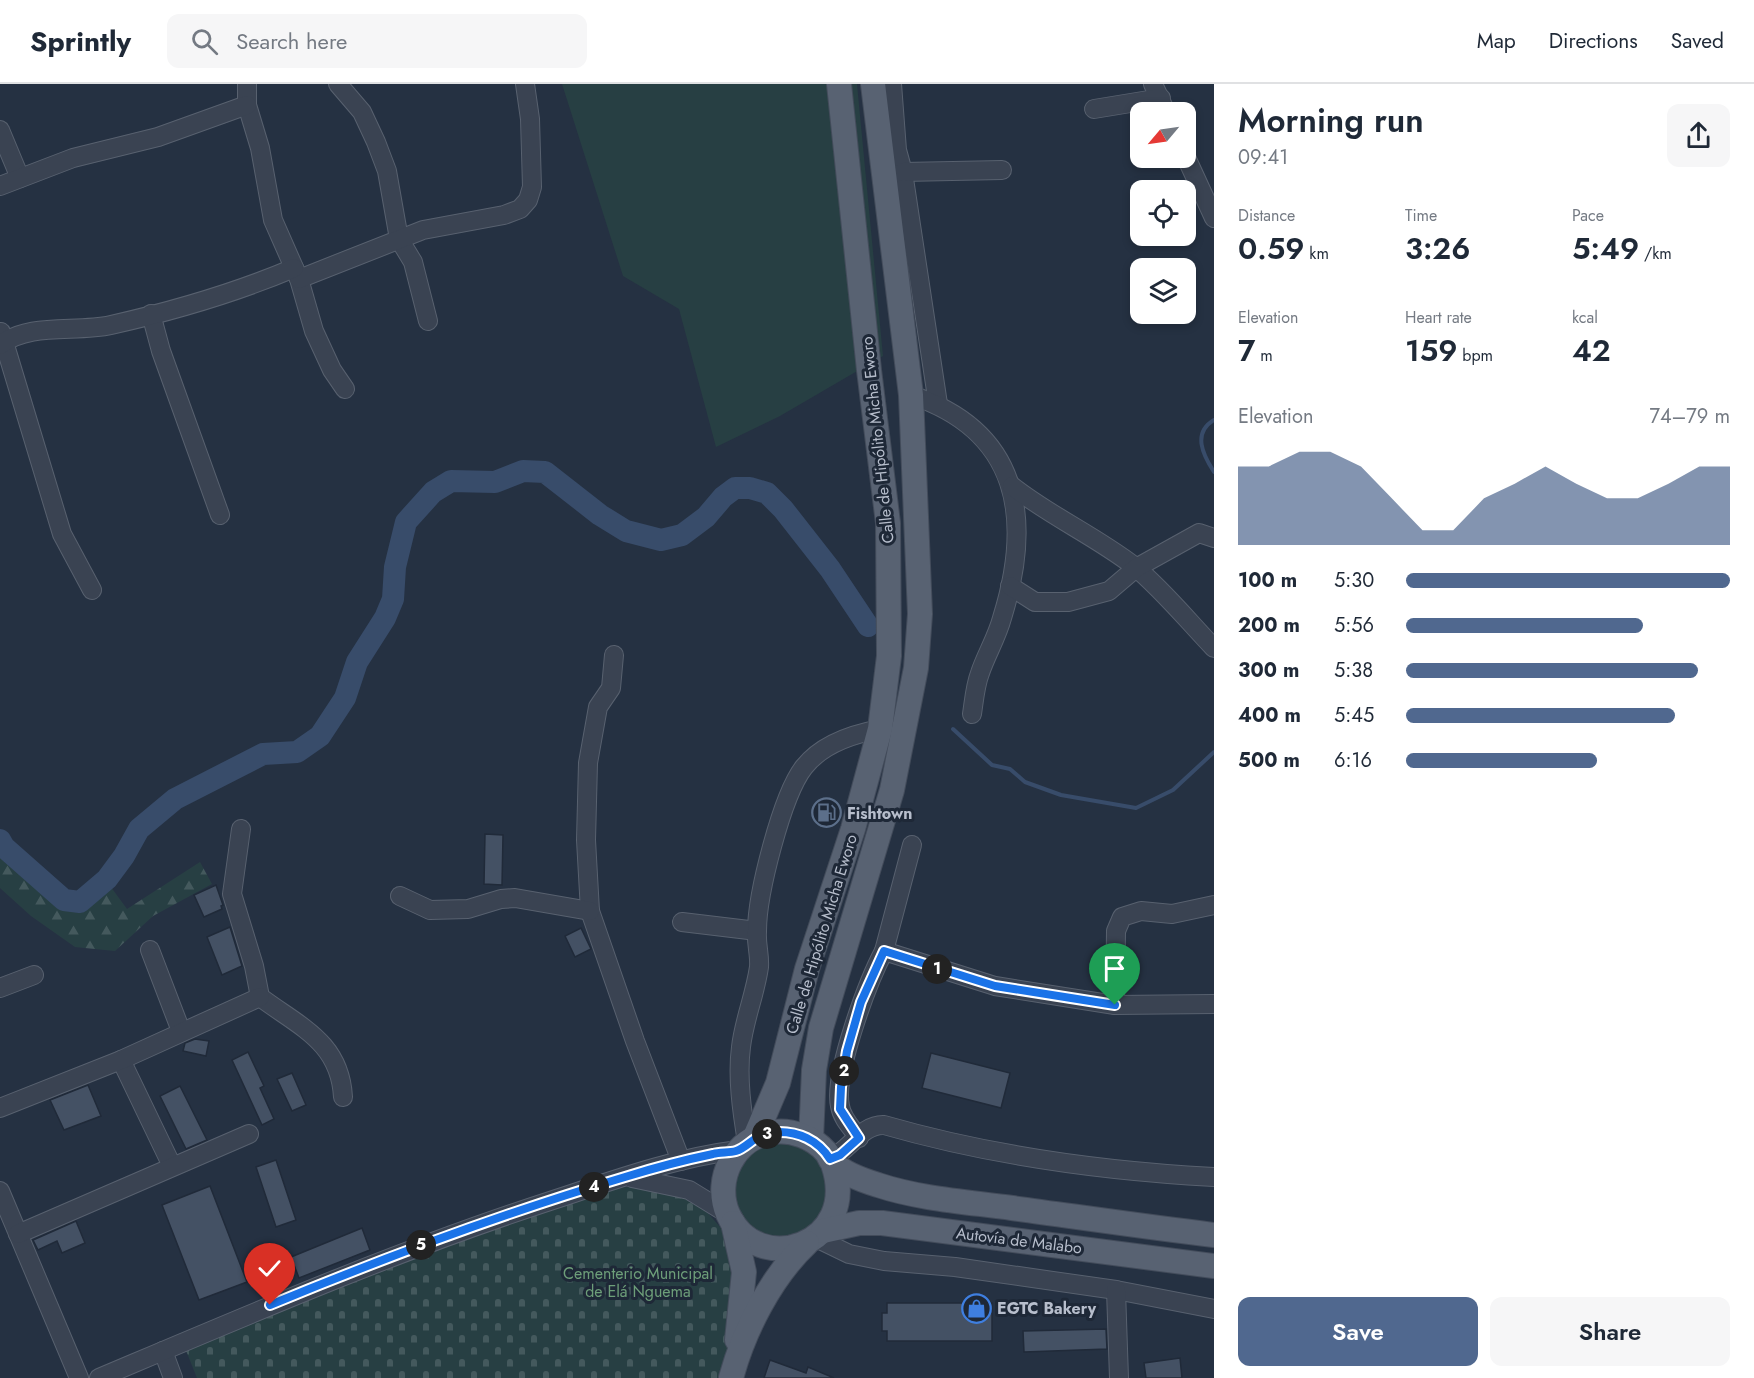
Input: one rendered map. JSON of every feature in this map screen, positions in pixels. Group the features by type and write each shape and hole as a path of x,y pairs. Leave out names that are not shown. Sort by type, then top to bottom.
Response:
{"main road":[{"name":"Calle de Hipólito Micha Eworo","path":"747,1143 778,1083 807,969 853,829 880,729 890,627 888,523 869,370 839,84"},
{"name":"Calle de Hipólito Micha Eworo","path":"811,1139 814,1070 821,1028 892,790 916,668 920,614 911,395 873,84"},
{"path":"773,1132 793,1132 811,1139 832,1161 839,1180 839,1199 834,1216 769,1291 734,1368 744,1272 731,1218 723,1197 723,1181 728,1164 747,1143 773,1132"},
{"name":"Autovía de Malabo","path":"832,1161 878,1185 912,1193 1214,1235"},
{"path":"731,1218 748,1238 767,1247 787,1248 815,1237"},
{"name":"Autovía de Malabo","path":"815,1237 859,1223 882,1223 1214,1266"}],"street":[{"path":"247,84 247,105 260,148 273,220 296,274 314,331 332,370 345,389"},
{"path":"338,84 362,112 376,142 387,171 399,239 413,262 428,321"},
{"path":"92,590 62,534 1,339 25,332 89,329 151,314 296,274 423,230 504,215 520,208 528,200 532,188 529,138 531,119 525,84"},
{"path":"891,84 897,150 903,172 938,404"},
{"path":"1094,109 1160,98"},
{"path":"0,186 73,158 158,137 247,105"},
{"path":"0,130 20,178"},
{"path":"1191,168 1214,218"},
{"path":"903,172 1002,170"},
{"path":"151,314 220,515"},
{"path":"911,395 952,411 982,436 1012,486 1038,505 1102,543 1136,568 1214,648"},
{"path":"972,714 979,675 1002,618 1010,586 1018,530 1012,486"},
{"path":"1010,586 1035,602 1068,602 1109,591 1136,568 1199,533 1214,538"},
{"path":"614,655 611,688 598,707 588,763 586,840 590,911 635,1041 681,1161"},
{"path":"99,1378 379,1260 624,1177 747,1143 742,1114 741,1049 756,993 760,960 757,931 770,855 793,785 804,766 819,752 852,735 880,729"},
{"path":"241,829 232,894 254,966 260,997 329,1049 340,1071 343,1097"},
{"path":"859,1138 840,1109 847,1051 861,1002 884,951 912,845"},
{"path":"400,896 421,907 435,910 480,907 501,899 515,898 573,906 590,911"},
{"path":"1115,1005 1116,930 1122,917 1141,911 1172,914 1214,905"},
{"path":"682,922 757,931"},
{"path":"150,950 181,1031"},
{"path":"884,951 995,986 1115,1005 1214,1004"},
{"path":"0,988 34,975"},
{"path":"0,1108 122,1060 181,1031 260,997"},
{"path":"122,1060 172,1166"},
{"path":"832,1161 874,1125 884,1125 950,1144 1084,1167 1214,1177"},
{"path":"18,1234 249,1134"},
{"path":"624,1177 689,1190 731,1218"},
{"path":"0,1191 79,1378"},
{"path":"815,1237 849,1254 884,1261 955,1267 1116,1290 1214,1309"},
{"path":"1116,1290 1119,1378"},
{"path":"163,1351 173,1378"}],"green space":[{"path":"562,84 857,84 883,356 780,416 716,447 679,309 623,276"},
{"path":"0,831 26,859 54,901 73,901 105,879 127,909 200,862 212,884 153,916 115,951 75,947 31,916 0,888"},
{"path":"781,1143 799,1147 814,1157 824,1172 828,1190 824,1208 814,1223 799,1233 781,1237 763,1233 748,1223 738,1208 734,1190 738,1172 748,1157 763,1147"},
{"name":"Cementerio Municipal de Elá Nguema","path":"641,1186 663,1188 699,1203 727,1235 741,1277 725,1378 197,1378 185,1348 421,1252 616,1188"}],"building":[{"path":"485,834 503,835 502,885 484,884"},
{"path":"216,885 223,905 222,909 204,917 194,895"},
{"path":"230,927 242,966 222,975 207,937"},
{"path":"581,928 591,949 575,957 565,936"},
{"path":"195,1039 209,1041 206,1056 183,1051 185,1043"},
{"path":"248,1052 264,1086 260,1088 274,1119 262,1125 232,1060"},
{"path":"931,1053 1010,1073 1001,1108 922,1088"},
{"path":"292,1073 306,1105 292,1111 277,1079"},
{"path":"88,1085 101,1116 64,1130 50,1100"},
{"path":"180,1086 207,1140 186,1149 160,1096"},
{"path":"276,1160 296,1220 276,1227 256,1167"},
{"path":"210,1186 247,1282 199,1300 162,1205"},
{"path":"76,1221 85,1243 62,1253 57,1241 38,1250 33,1240"},
{"path":"362,1228 370,1250 299,1278 291,1257"},
{"path":"887,1303 992,1303 992,1341 887,1341 887,1331 882,1331 882,1313 887,1313"},
{"path":"1106,1329 1107,1349 1024,1352 1023,1331"},
{"path":"1180,1358 1182,1378 1146,1378 1144,1363"},
{"path":"770,1360 806,1373 808,1367 834,1378 764,1378"}],"waterway":[{"path":"1214,420 1207,425 1201,438 1203,452 1214,472"},
{"path":"0,840 4,847 64,900 80,902 107,879 124,856 139,829 175,799 263,754 297,752 320,736 345,698 357,662 385,618 393,599 395,567 406,522 433,492 451,481 495,482 523,471 545,472 600,515 626,531 661,540 682,535 706,517 723,497 735,488 750,488 767,493 783,509 830,569 868,626"},
{"path":"953,729 992,765 1010,769 1025,782 1061,795 1136,808 1173,790 1214,752"}],"place":[{"name":"Fishtown","path":"826,813"},
{"name":"EGTC Bakery","path":"976,1308"}],"route":[{"path":"270,1305 379,1260 486,1222 624,1177 681,1161 738,1150 755,1137 773,1132 793,1132 811,1139 830,1159 840,1155 859,1138 844,1117 839,1103 847,1051 861,1002 884,951 957,976 995,986 1115,1005"}]}
